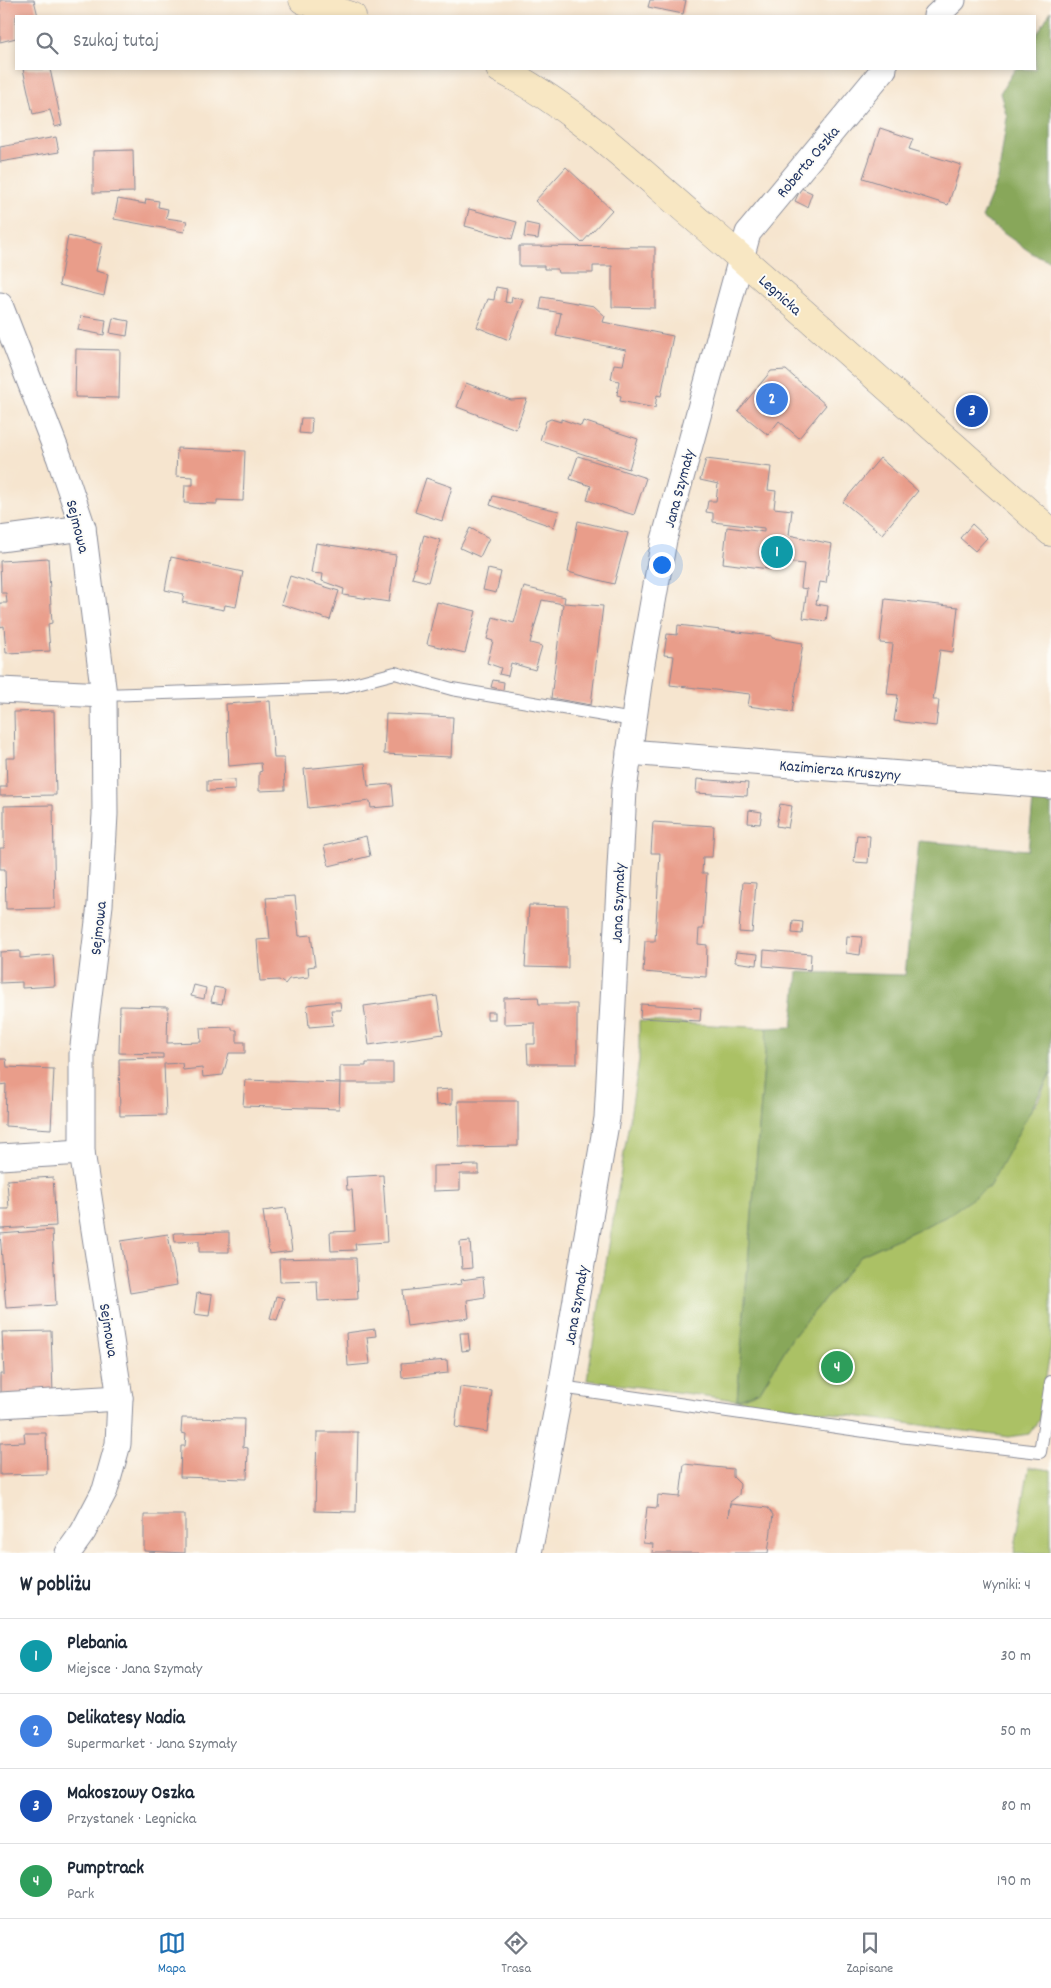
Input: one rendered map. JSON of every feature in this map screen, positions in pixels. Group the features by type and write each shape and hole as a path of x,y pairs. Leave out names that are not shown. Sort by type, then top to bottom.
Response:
{"main road":[{"path":"303,0 349,15"},
{"name":"Legnicka","path":"502,70 528,83 568,111 742,259 1051,532"}],"street":[{"path":"937,15 953,0"},
{"name":"Roberta Oszka","path":"742,259 748,233 883,70"},
{"name":"Jana Szymały","path":"529,1553 561,1387 607,1118 619,854 633,720 664,540 721,326 742,259"},
{"name":"Sejmowa","path":"0,305 59,457 83,528 104,695 105,814 100,905 82,1054 82,1152 120,1398 118,1444 105,1490 68,1553"},
{"path":"0,539 83,528"},
{"path":"0,690 104,695"},
{"name":"Kazimierza Kruszyny","path":"629,752 1051,786"},
{"path":"0,1156 82,1152"},
{"path":"0,1405 120,1398"}],"lane":[{"path":"104,695 342,687 395,673 452,689 633,720"},
{"path":"561,1387 899,1436 1040,1452 1051,1382"}],"green space":[{"path":"1051,11 1051,261 1033,254 982,218 998,179 1007,117 1000,93 1014,70 1036,70 1036,35"},
{"path":"1033,801 1051,803 1051,1073 989,1187 945,1217 862,1255 792,1338 760,1391 737,1400 767,1028 792,1027 798,972 905,975 919,841 1028,850"},
{"path":"639,1021 767,1028 737,1400 760,1391 792,1338 862,1255 945,1217 1038,1101 1051,1073 1051,1346 1039,1420 1029,1434 1009,1437 587,1380 639,1061"},
{"path":"1029,1467 1051,1470 1051,1553 1014,1553"}],"building":[{"path":"0,0 34,0 38,15 15,15 15,38 0,42"},
{"path":"650,0 686,0 683,14 648,7"},
{"path":"23,70 50,70 62,125 55,127 50,110 33,114"},
{"path":"880,128 913,139 909,149 961,165 948,205 863,178"},
{"path":"56,137 59,152 0,162 0,147"},
{"path":"133,150 134,192 93,193 93,151"},
{"path":"566,167 612,210 582,243 535,201"},
{"path":"801,188 812,193 807,207 795,201"},
{"path":"118,199 145,204 146,199 159,201 158,207 168,209 166,218 187,221 184,232 114,219"},
{"path":"469,209 517,222 512,239 465,226"},
{"path":"526,223 540,226 538,239 524,237"},
{"path":"68,236 102,244 96,271 108,274 104,296 59,285"},
{"path":"519,246 655,247 655,308 612,307 612,266 593,266 593,273 558,273 557,269 544,269 544,266 519,266"},
{"path":"496,287 507,289 505,302 511,303 512,297 524,300 509,340 477,327 488,299 494,300"},
{"path":"542,297 594,306 605,316 603,322 673,336 661,396 657,395 655,408 620,401 621,396 617,395 619,381 611,379 614,364 623,365 626,350 556,336 561,313 540,309"},
{"path":"81,316 106,320 104,335 78,330"},
{"path":"113,318 129,321 127,336 110,333"},
{"path":"76,349 120,350 119,398 75,397"},
{"path":"786,370 826,405 799,438 779,421 768,435 738,411 771,371"},
{"path":"466,383 511,400 527,399 516,429 457,407"},
{"path":"301,418 312,418 311,434 299,433"},
{"path":"551,419 561,422 561,419 581,426 583,421 638,439 629,469 540,440 546,421"},
{"path":"177,448 245,451 243,501 217,500 217,504 184,503 185,485 193,485 193,477 176,476"},
{"path":"578,456 646,478 634,515 587,500 591,486 570,479"},
{"path":"880,458 918,491 882,534 843,502"},
{"path":"706,459 771,467 768,490 776,491 774,508 792,510 789,535 832,544 826,583 820,582 816,604 828,606 826,621 803,618 807,589 801,588 804,564 777,561 776,570 723,563 727,527 764,532 764,528 713,522 713,513 706,512 708,501 716,501 718,484 700,480"},
{"path":"426,478 452,487 442,521 415,512"},
{"path":"493,496 559,511 554,527 490,505"},
{"path":"578,521 628,533 614,584 568,572"},
{"path":"972,524 987,538 975,551 960,538"},
{"path":"470,528 489,538 480,557 460,548"},
{"path":"424,535 440,540 428,582 412,578"},
{"path":"316,543 396,555 389,602 343,595 344,589 322,581 323,574 311,573"},
{"path":"171,557 243,572 236,607 225,605 224,610 182,602 184,594 165,590"},
{"path":"48,558 52,623 48,624 50,651 6,653 4,626 0,627 0,603 7,603 6,593 1,593 0,561"},
{"path":"488,569 501,572 496,593 483,590"},
{"path":"290,576 339,591 330,620 281,604"},
{"path":"524,587 565,597 564,603 603,606 591,705 551,698 563,604 542,600 530,643 542,646 535,670 511,663 508,676 499,674 501,668 487,663 493,641 487,639 493,617 514,623"},
{"path":"885,599 958,607 953,652 940,650 933,700 939,700 936,726 894,721 898,695 887,694 893,644 880,643"},
{"path":"437,602 476,611 465,653 427,644"},
{"path":"678,625 772,636 772,638 803,643 792,712 748,706 750,694 670,685 674,656 664,655 667,634 677,635"},
{"path":"493,680 504,682 503,690 491,687"},
{"path":"270,701 274,758 284,758 285,790 259,791 259,772 262,771 261,763 229,766 226,704"},
{"path":"54,711 56,795 0,796 0,787 7,787 6,758 15,758 14,712"},
{"path":"386,714 453,717 451,757 384,754"},
{"path":"365,763 368,786 392,784 394,806 371,808 370,801 308,808 304,769"},
{"path":"697,779 748,783 747,796 696,793"},
{"path":"235,780 235,790 207,791 207,781"},
{"path":"780,804 792,806 788,828 776,826"},
{"path":"53,805 55,908 6,909 5,869 0,869 0,848 4,848 4,806"},
{"path":"749,810 762,812 760,824 748,823"},
{"path":"653,822 714,826 712,857 703,857 702,873 707,873 703,929 699,929 698,944 707,945 706,977 643,972 645,941 655,941 660,853 651,853"},
{"path":"857,835 870,836 868,863 854,862"},
{"path":"366,836 370,856 329,866 324,846"},
{"path":"743,882 756,883 752,933 739,932"},
{"path":"295,896 299,936 311,935 315,966 308,967 309,977 289,979 285,984 279,980 260,981 257,940 270,939 266,898"},
{"path":"529,905 568,906 568,968 525,967"},
{"path":"793,921 803,922 802,934 792,933"},
{"path":"847,936 862,937 860,955 846,953"},
{"path":"764,950 811,954 810,970 763,966"},
{"path":"20,951 20,958 53,955 55,986 22,988 22,982 0,983 0,952"},
{"path":"736,952 758,954 757,965 735,962"},
{"path":"194,985 206,988 204,999 191,996"},
{"path":"214,987 225,989 222,1004 211,1002"},
{"path":"437,996 443,1034 369,1045 364,1006"},
{"path":"538,997 539,1004 577,1004 577,1064 528,1064 527,1044 535,1044 535,1023 504,1024 504,998"},
{"path":"340,1002 341,1010 331,1010 333,1025 309,1027 307,1005"},
{"path":"641,1004 701,1008 700,1021 640,1018"},
{"path":"120,1006 168,1007 167,1043 201,1042 200,1028 232,1027 232,1030 237,1030 237,1042 245,1042 245,1053 229,1053 223,1075 203,1077 202,1068 183,1070 182,1063 164,1064 166,1115 120,1116 119,1059 163,1058 163,1054 119,1053"},
{"path":"487,1012 495,1012 495,1019 487,1019"},
{"path":"0,1059 6,1059 7,1067 54,1069 51,1129 5,1126 6,1084 0,1085"},
{"path":"366,1063 393,1063 393,1083 340,1083 340,1066 366,1066"},
{"path":"245,1080 340,1083 339,1109 243,1106"},
{"path":"452,1089 452,1104 436,1105 435,1090"},
{"path":"458,1101 518,1101 518,1146 459,1147"},
{"path":"479,1165 479,1174 460,1174 460,1190 433,1191 433,1166"},
{"path":"383,1175 387,1242 355,1244 356,1250 331,1251 330,1232 355,1231 352,1190 347,1190 346,1177"},
{"path":"53,1177 56,1226 0,1229 0,1209 9,1209 7,1180"},
{"path":"286,1208 292,1251 269,1254 263,1211"},
{"path":"52,1230 56,1305 6,1308 0,1234"},
{"path":"229,1232 229,1252 199,1252 199,1241 175,1242 174,1233"},
{"path":"168,1234 177,1285 130,1293 121,1241"},
{"path":"470,1241 472,1268 462,1269 460,1242"},
{"path":"356,1258 358,1299 318,1301 317,1281 280,1282 279,1259"},
{"path":"483,1277 485,1297 467,1300 469,1318 407,1326 403,1291 462,1284 461,1280"},
{"path":"197,1293 212,1295 209,1316 194,1314"},
{"path":"276,1296 284,1298 277,1320 270,1318"},
{"path":"375,1329 376,1336 367,1337 370,1364 348,1366 346,1333"},
{"path":"51,1331 53,1394 0,1394 0,1374 4,1374 2,1332"},
{"path":"460,1333 468,1333 470,1350 462,1351"},
{"path":"447,1360 448,1373 402,1378 401,1364"},
{"path":"460,1387 492,1391 487,1432 455,1427"},
{"path":"182,1418 244,1419 243,1447 248,1448 247,1479 180,1477 181,1446 185,1446 186,1434 181,1433"},
{"path":"317,1432 358,1432 356,1512 315,1511"},
{"path":"24,1433 46,1433 47,1474 0,1475 0,1443 25,1442"},
{"path":"684,1464 733,1469 733,1477 740,1484 739,1495 730,1502 728,1517 730,1504 768,1508 773,1515 768,1553 652,1553 653,1544 643,1543 647,1507 657,1508 658,1495 680,1497"},
{"path":"144,1515 185,1515 185,1553 144,1551"}],"place":[{"name":"Delikatesy Nadia","path":"772,399"},
{"name":"Makoszowy Oszka","path":"972,411"},
{"name":"Plebania","path":"777,552"},
{"name":"Pumptrack","path":"837,1367"}]}
